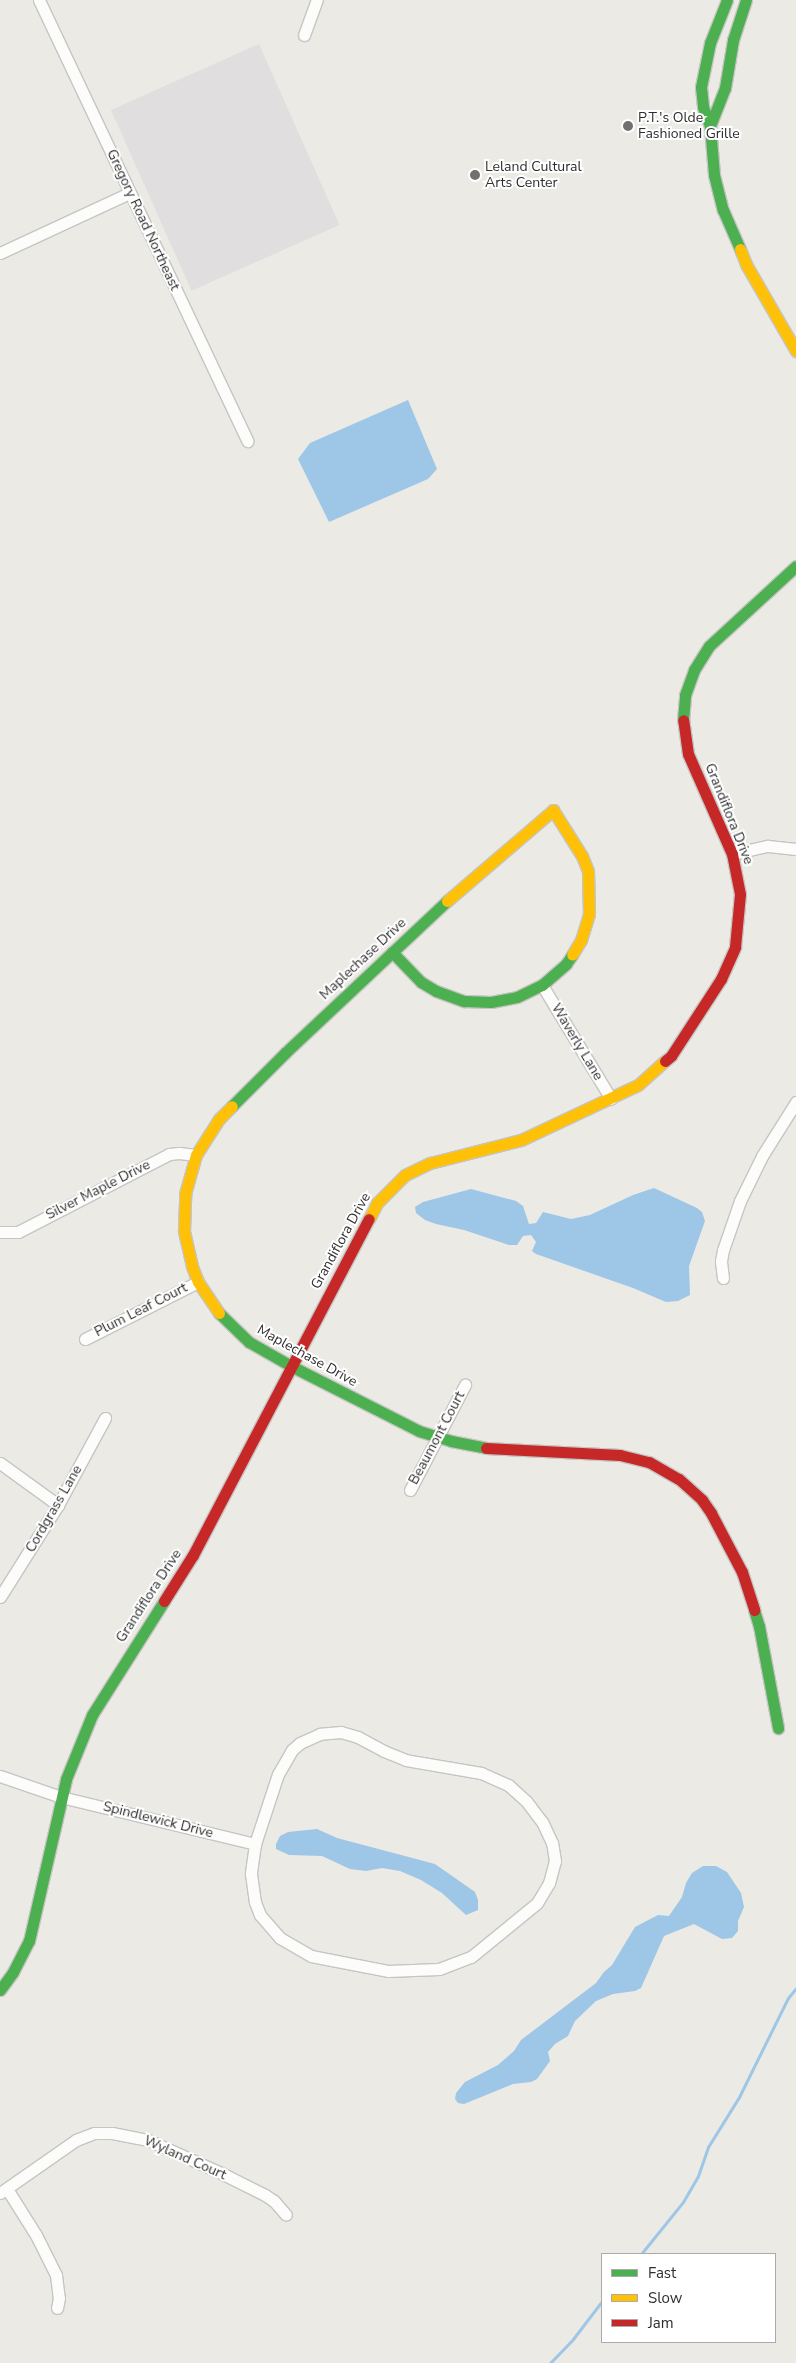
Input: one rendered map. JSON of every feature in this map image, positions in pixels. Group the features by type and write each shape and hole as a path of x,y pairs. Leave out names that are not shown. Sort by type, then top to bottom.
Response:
{"street":[{"name":"Gregory Road Northeast","path":"39,0 247,441"},
{"path":"304,35 317,0"},
{"path":"727,0 712,37 702,76 701,96 710,126 714,175 730,229 750,273 796,351"},
{"path":"710,126 725,88 733,40 746,0"},
{"path":"0,254 130,193"},
{"name":"Grandiflora Drive","path":"0,1990 13,1972 29,1941 61,1797 73,1757 92,1715 193,1555 371,1213 385,1194 405,1175 430,1162 521,1140 638,1085 671,1056 729,962 735,947 740,912 738,877 732,854 688,754 683,721 685,695 694,670 709,646 794,571"},
{"name":"Maplechase Drive","path":"542,985 566,964 575,952 586,928 590,899 588,871 582,856 553,810 392,952 218,1118 196,1155 189,1177 184,1212 187,1248 198,1282 214,1308 236,1331 269,1355 389,1417 437,1438 469,1446 502,1450 604,1454 635,1458 663,1469 690,1488 702,1500 719,1526 750,1594 759,1626 778,1728"},
{"path":"732,854 768,846 796,849"},
{"path":"392,952 421,982 436,991 464,1000 504,1001 542,985"},
{"name":"Waverly Lane","path":"542,985 611,1099"},
{"path":"723,1278 721,1261 723,1250 740,1201 762,1156 796,1102"},
{"name":"Silver Maple Drive","path":"0,1232 18,1232 169,1154 196,1155"},
{"name":"Plum Leaf Court","path":"84,1339 198,1282"},
{"name":"Beaumont Court","path":"410,1490 465,1385"},
{"name":"Cordgrass Lane","path":"0,1597 58,1505 104,1418"},
{"path":"0,1463 58,1505"},
{"path":"341,1732 358,1737 406,1760 426,1765 474,1771 496,1778 508,1785 526,1801 542,1822 552,1843 555,1862 550,1883 537,1903 477,1954 459,1963 439,1969 388,1972 311,1956 280,1938 260,1915 253,1896 251,1874 254,1844 278,1774 292,1750 300,1743 314,1736 341,1732"},
{"name":"Spindlewick Drive","path":"0,1776 61,1797 254,1844"},
{"name":"Wyland Court","path":"4,2191 76,2140 94,2133 123,2134 148,2140 265,2195 274,2201 286,2215"},
{"path":"4,2191 36,2236 56,2275 59,2298 57,2308"}],"shaded area":[{"path":"259,44 340,225 192,291 111,110"}],"water":[{"path":"408,400 437,469 428,479 329,522 298,459 310,443"},
{"path":"654,1188 697,1208 702,1212 705,1221 689,1266 690,1295 678,1301 666,1302 633,1288 536,1254 532,1251 536,1242 531,1235 523,1236 517,1245 509,1245 464,1230 425,1220 416,1213 415,1207 423,1202 471,1189 516,1201 523,1206 529,1224 536,1223 543,1212 571,1219 590,1215 633,1195"},
{"path":"317,1829 337,1838 435,1864 475,1892 478,1900 478,1910 466,1915 442,1893 421,1880 400,1871 382,1868 366,1871 350,1869 322,1856 289,1855 276,1849 280,1836 288,1832"},
{"path":"703,1866 716,1866 727,1872 741,1893 744,1907 738,1921 738,1931 732,1938 722,1939 694,1924 664,1936 641,1988 635,1991 613,1994 596,2001 575,2021 568,2036 555,2044 548,2052 550,2061 537,2079 531,2082 513,2084 464,2104 458,2103 455,2099 456,2093 465,2082 498,2065 514,2051 521,2040 596,1983 612,1965 635,1927 658,1915 669,1916 682,1897 686,1883 692,1873"}],"waterway":[{"path":"642,2253 683,2202 698,2176 708,2147 739,2097 788,1998 796,1988"},
{"path":"550,2363 573,2339 601,2302"}],"traffic: fast":[{"path":"727,0 710,43 701,87 703,107 710,126 714,175 723,210 740,249"},
{"path":"710,126 725,88 733,40 746,0"},
{"path":"683,720 685,695 694,670 709,646 796,566"},
{"path":"232,1106 286,1052 447,901"},
{"path":"392,952 421,982 436,991 464,1001 491,1002 517,997 542,985 566,964 572,955"},
{"path":"219,1313 249,1342 291,1366 419,1431 451,1441 486,1448"},
{"path":"0,1990 13,1972 29,1941 66,1779 92,1715 164,1601"},
{"path":"754,1610 759,1626 778,1728"}],"traffic: slow":[{"path":"740,249 747,266 796,351"},
{"path":"447,901 553,810 582,856 588,871 589,914 581,940 572,955"},
{"path":"369,1219 377,1203 405,1175 430,1163 521,1140 638,1085 665,1061"},
{"path":"219,1313 198,1282 192,1266 184,1231 185,1194 196,1155 219,1119 232,1106"}],"traffic: jam":[{"path":"665,1061 671,1056 721,979 735,947 740,894 732,854 688,754 683,720"},
{"path":"164,1601 193,1555 369,1219"},
{"path":"486,1448 620,1455 649,1462 679,1479 702,1500 711,1513 742,1572 754,1610"}],"place":[{"name":"P.T.'s Olde Fashioned Grille","path":"628,126"},
{"name":"Leland Cultural Arts Center","path":"475,175"}]}
